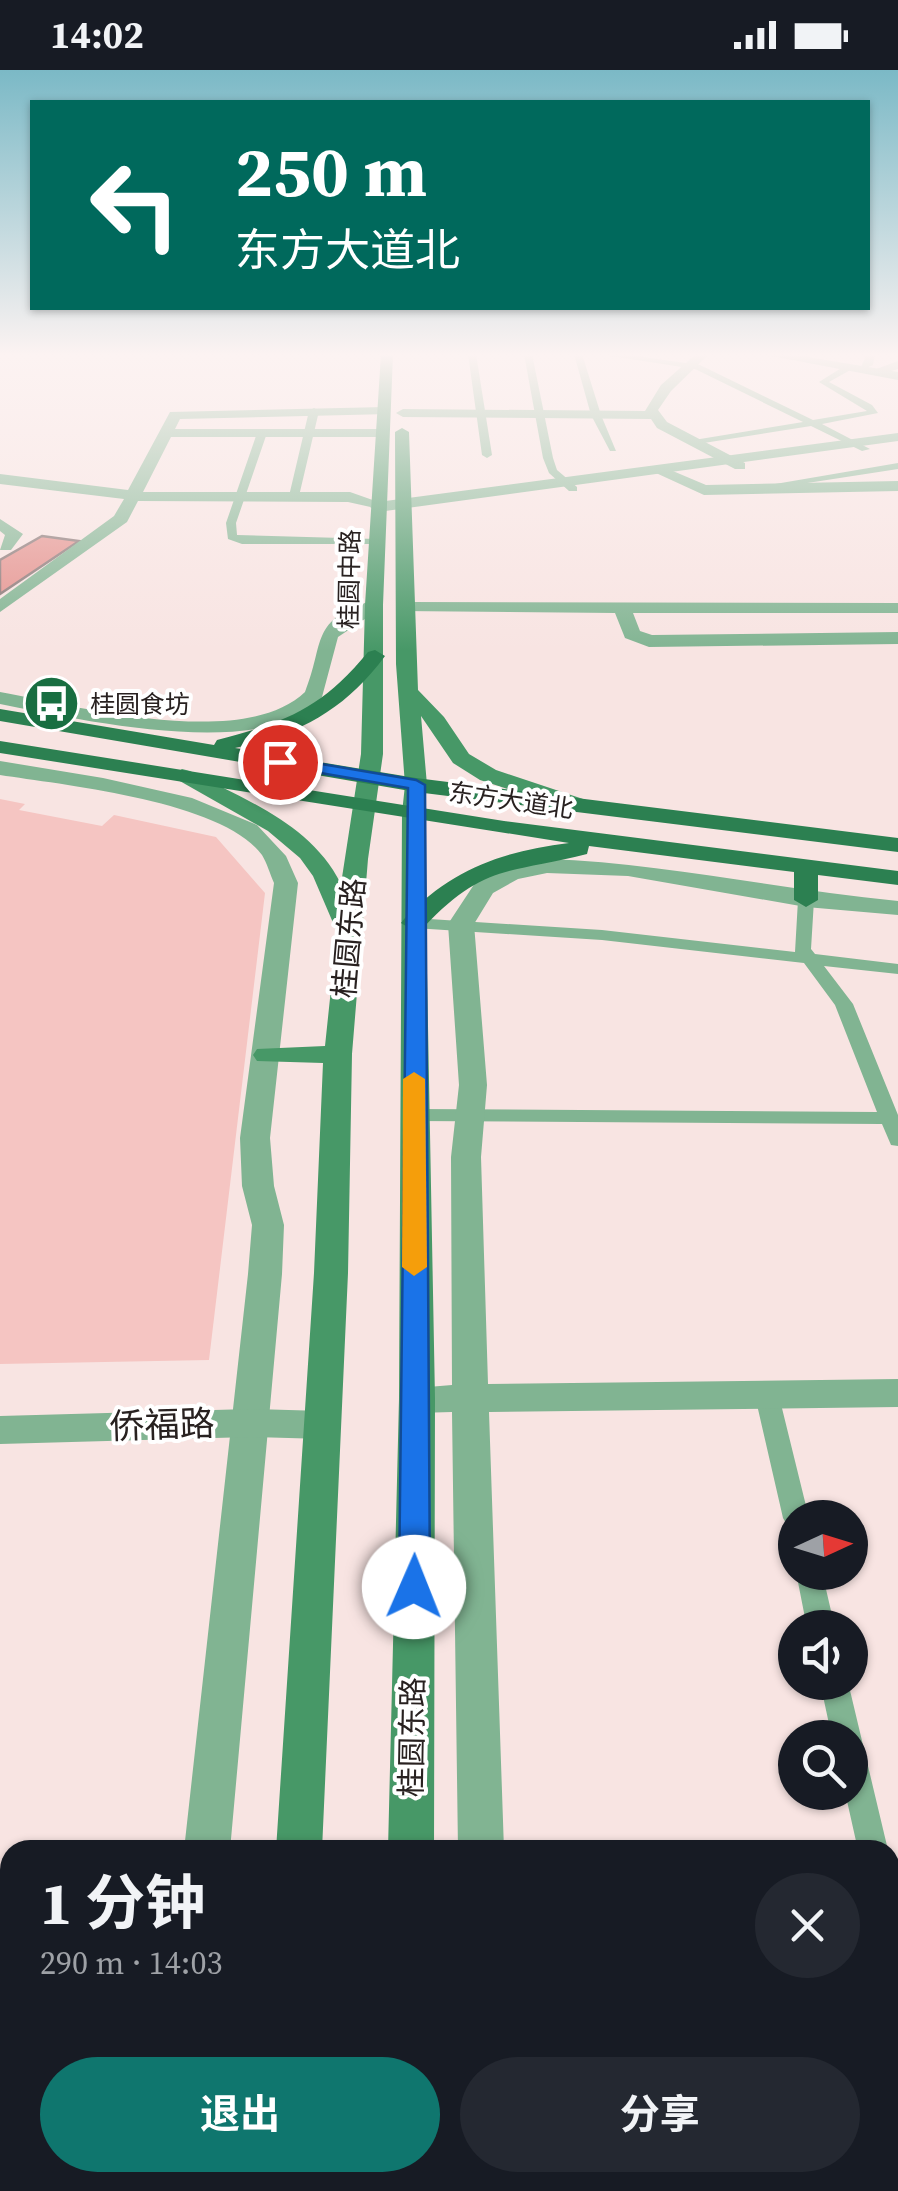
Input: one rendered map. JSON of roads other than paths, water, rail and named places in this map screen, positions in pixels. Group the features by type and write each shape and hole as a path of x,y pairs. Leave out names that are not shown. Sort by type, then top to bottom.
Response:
{"main road":[{"name":"桂圆中路","path":"365,806 376,656 374,605 380,453"},
{"name":"桂圆中路","path":"403,453 408,691 415,799"},
{"path":"203,748 261,738 301,723 329,708 376,656"},
{"path":"408,691 437,720 461,758 488,775 585,808"},
{"name":"东方大道北","path":"0,715 370,777 415,799 641,846 898,878"},
{"path":"77,759 110,733"},
{"name":"东方大道北","path":"0,747 365,806 415,799 585,808 898,845"},
{"path":"182,776 251,812 292,840 320,866 349,936"},
{"name":"桂圆东路","path":"411,1840 417,1399 415,799"},
{"name":"桂圆东路","path":"299,1840 323,1425 338,1054 365,806"},
{"path":"414,922 471,873 505,860 588,848 641,846"},
{"path":"806,867 806,900"},
{"path":"267,1055 338,1054"}],"street":[{"path":"0,607 121,519 153,453"},
{"path":"715,453 734,463"},
{"path":"0,479 133,495 350,498 378,507 402,507 808,453"},
{"path":"666,473 704,490 898,486"},
{"path":"0,524 15,534 5,546"},
{"path":"0,698 194,727 245,726 304,704 314,695 326,643 333,630 374,605"},
{"path":"406,606 898,608"},
{"path":"622,608 632,634 648,642 898,638"},
{"path":"0,768 174,801 245,828 270,848 286,883 255,1138 258,1186 268,1225 207,1840"},
{"path":"482,1840 466,1157 472,1117 462,924 484,888 511,873 547,866 628,869 806,900 898,908"},
{"path":"417,1399 898,1393"},
{"name":"侨福路","path":"0,1430 250,1423 323,1425"}],"lane":[{"path":"255,453 231,524 230,532 236,540 377,542"},
{"path":"294,496 304,453"},
{"path":"547,453 569,487"},
{"path":"740,491 898,466"},
{"path":"806,900 802,933 806,959 825,974 844,1004 898,1140"},
{"path":"414,922 602,935 898,970"},
{"path":"414,1115 889,1118"},
{"path":"767,1396 792,1500"},
{"path":"864,1810 871,1840"}],"place":[{"name":"桂圆食坊","path":"51,704"}]}
